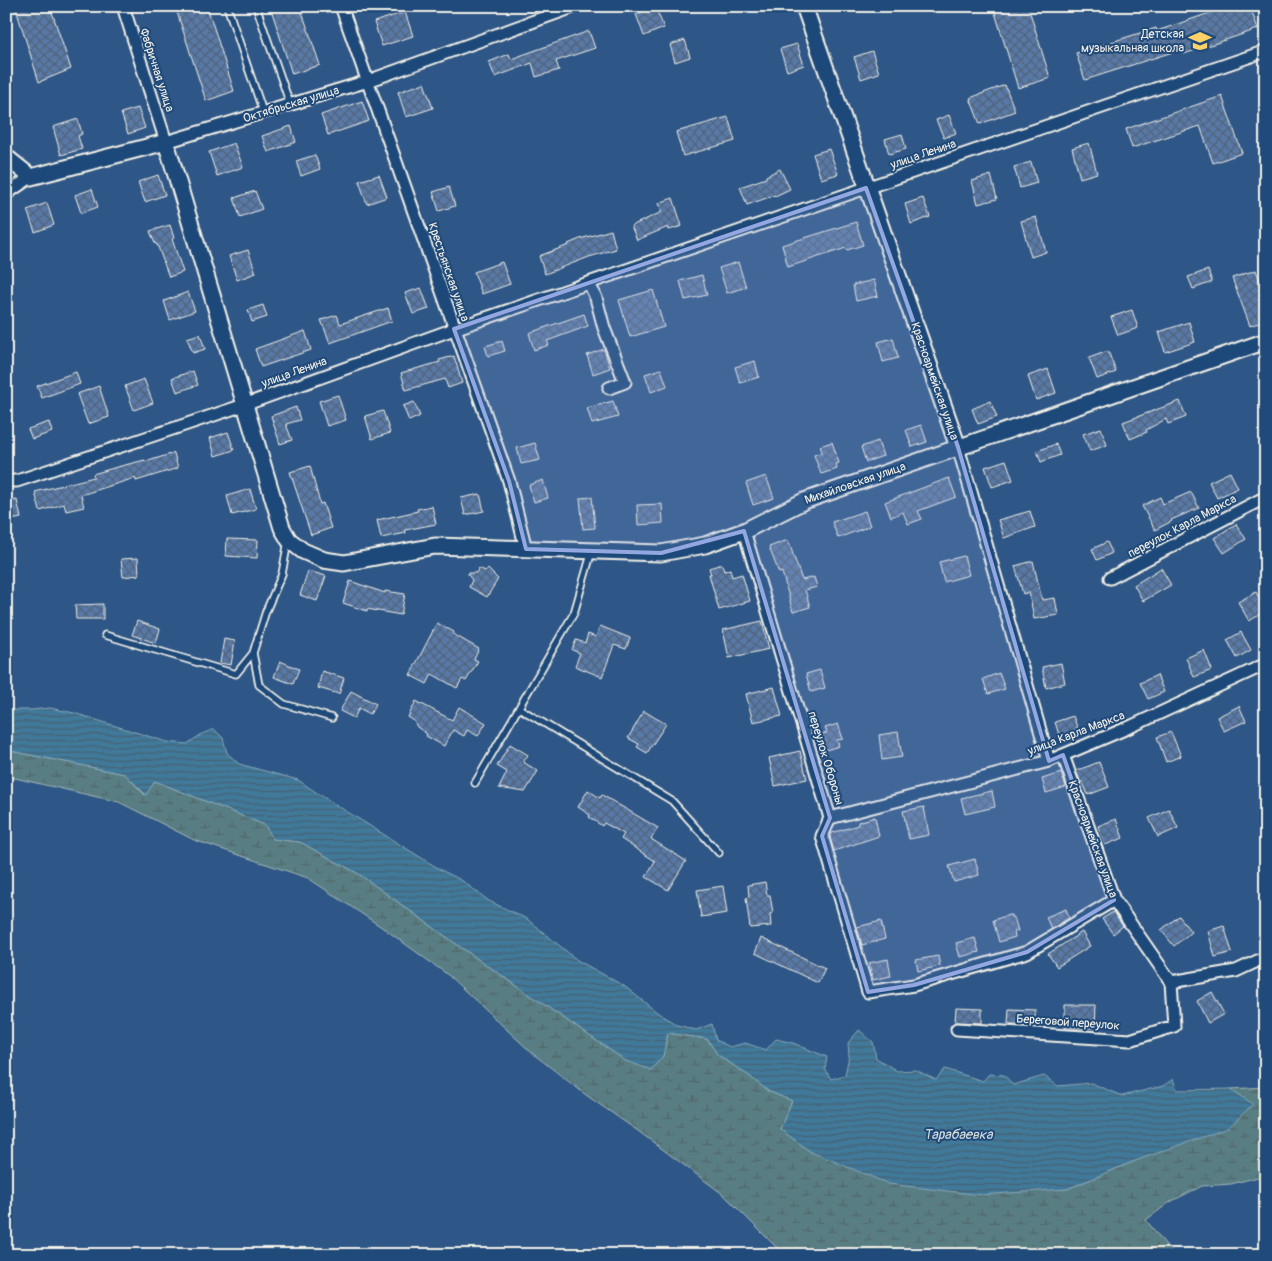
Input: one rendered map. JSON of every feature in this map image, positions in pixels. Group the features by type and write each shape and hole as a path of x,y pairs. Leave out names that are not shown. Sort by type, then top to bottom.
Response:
{"street":[{"name":"Фабричная улица","path":"122,6 166,142"},
{"name":"Крестьянская улица","path":"341,6 509,481 526,549"},
{"name":"Октябрьская улица","path":"31,177 166,142 368,81 576,6"},
{"name":"Красноармейская улица","path":"804,6 958,447 1049,761"},
{"name":"улица Ленина","path":"6,481 17,481 244,405 454,329 1266,51"},
{"path":"166,142 244,405 282,528 288,540"},
{"path":"6,157 31,177 6,194"},
{"path":"589,283 625,382 609,388"},
{"name":"Михайловская улица","path":"288,540 303,551 317,557 344,563 435,546 661,553 705,545 744,532 804,500 1266,341"},
{"name":"переулок Карла Маркса","path":"1110,578 1266,497"},
{"name":"переулок Обороны","path":"744,532 830,818 822,836 868,992 914,984 1027,952 1114,900"},
{"name":"улица Карла Маркса","path":"830,818 1049,761 1132,726 1266,664"},
{"name":"Красноармейская улица","path":"1063,756 1114,900 1171,982"},
{"path":"1171,982 1236,971 1266,956"},
{"name":"Береговой переулок","path":"957,1029 1130,1040 1174,1026 1171,982"}],"lane":[{"path":"227,6 263,112"},
{"path":"256,6 290,104"},
{"path":"105,635 236,674 253,653 266,611 282,574 288,540"},
{"path":"475,783 574,613 592,551"},
{"path":"253,653 259,685 284,704 332,718"},
{"path":"519,708 672,801 718,853"}],"highlighted area":[{"path":"866,188 958,447 1049,761 1063,755 1114,900 1027,952 914,985 868,992 822,836 830,818 744,531 661,553 526,549 509,481 454,329"}],"green space":[{"path":"6,750 125,774 145,795 155,781 265,825 273,839 300,842 359,874 462,948 626,1061 663,1056 668,1033 707,1039 718,1055 768,1091 792,1101 780,1129 811,1152 1067,1189 1135,1161 1252,1104 1231,1089 1266,1087 1266,1178 1262,1176 1231,1184 1202,1186 1170,1202 1146,1220 1174,1255 784,1255 724,1195 586,1095 532,1053 448,975 386,930 308,878 194,840 119,802 6,776"}],"water":[{"name":"Тарабаевка","path":"50,708 74,713 167,742 187,744 214,729 223,738 227,753 239,764 298,780 441,870 461,880 489,901 527,919 577,960 624,986 658,1013 677,1025 696,1030 712,1024 716,1040 730,1047 745,1043 766,1050 776,1039 793,1043 827,1057 825,1069 831,1079 845,1075 849,1056 848,1043 859,1030 873,1042 876,1058 897,1071 916,1070 936,1080 945,1069 983,1081 989,1074 1004,1075 1013,1085 1044,1076 1058,1086 1091,1083 1122,1096 1163,1086 1173,1079 1177,1090 1231,1089 1253,1104 1228,1128 1135,1161 1067,1189 981,1195 889,1184 811,1152 780,1129 792,1101 768,1091 718,1055 707,1039 668,1033 663,1056 651,1070 626,1061 462,948 359,874 300,842 273,839 265,825 155,781 146,795 125,774 6,750 6,710"}],"building":[{"path":"15,6 50,6 71,69 39,82"},
{"path":"175,6 207,6 234,91 206,101"},
{"path":"270,6 300,6 320,65 292,74"},
{"path":"655,6 664,28 644,36 636,14"},
{"path":"993,6 1028,6 1050,78 1018,88"},
{"path":"1230,6 1250,6 1258,29 1184,54 1182,49 1085,80 1076,53 1156,28 1157,31"},
{"path":"405,12 413,36 382,46 374,22"},
{"path":"589,31 595,48 556,61 559,70 536,77 532,63 495,77 489,62 509,54 511,59"},
{"path":"685,40 690,57 675,62 670,45"},
{"path":"797,44 804,65 787,71 780,49"},
{"path":"872,51 879,73 861,79 854,57"},
{"path":"424,83 433,108 406,117 398,92"},
{"path":"1005,85 1015,111 980,124 970,98"},
{"path":"1222,96 1242,153 1213,163 1200,126 1132,148 1126,129"},
{"path":"362,101 369,121 328,135 321,115"},
{"path":"138,108 145,128 128,134 121,113"},
{"path":"949,115 956,133 944,138 936,120"},
{"path":"728,117 735,141 683,156 676,132"},
{"path":"78,119 82,134 78,136 82,149 61,155 53,127"},
{"path":"291,126 296,142 268,152 262,136"},
{"path":"902,134 906,149 889,154 885,139"},
{"path":"234,143 243,167 217,176 209,152"},
{"path":"1089,143 1097,173 1080,178 1072,148"},
{"path":"829,149 838,174 821,179 813,154"},
{"path":"315,155 320,169 301,176 296,161"},
{"path":"1031,162 1037,183 1020,188 1014,167"},
{"path":"780,169 790,189 747,205 740,187 766,178 766,176"},
{"path":"158,175 165,195 145,202 138,182"},
{"path":"379,175 387,197 367,204 359,181"},
{"path":"991,175 997,199 978,204 972,181"},
{"path":"449,187 455,206 439,211 433,192"},
{"path":"92,189 98,207 81,213 75,195"},
{"path":"255,191 262,209 240,217 234,198"},
{"path":"673,198 682,226 669,230 668,227 637,240 631,226 662,212 659,203"},
{"path":"923,198 930,217 911,224 905,204"},
{"path":"47,203 54,225 35,232 27,210"},
{"path":"1036,217 1046,252 1031,257 1021,221"},
{"path":"856,222 863,245 847,250 846,248 788,267 782,245"},
{"path":"170,225 174,238 172,239 183,272 169,277 157,244 155,244 150,231"},
{"path":"611,230 616,249 545,274 539,256 580,239"},
{"path":"248,250 256,273 237,280 229,256"},
{"path":"502,262 510,284 482,294 474,272"},
{"path":"738,262 746,287 727,293 719,268"},
{"path":"1208,270 1212,282 1193,289 1188,277"},
{"path":"1256,270 1266,298 1266,320 1250,326 1232,278"},
{"path":"702,275 707,295 685,300 680,281"},
{"path":"874,280 878,296 856,301 853,285"},
{"path":"421,288 429,309 413,314 405,293"},
{"path":"653,290 664,327 630,337 619,300"},
{"path":"188,292 195,311 170,320 164,301"},
{"path":"263,305 267,317 252,322 248,310"},
{"path":"388,308 392,321 330,343 321,320 337,315 340,324"},
{"path":"1132,310 1138,328 1118,335 1111,317"},
{"path":"584,314 588,326 547,341 549,345 534,350 529,333"},
{"path":"1189,322 1195,342 1165,352 1159,332"},
{"path":"305,331 311,350 261,367 255,349"},
{"path":"200,334 205,349 193,353 187,338"},
{"path":"893,338 898,358 883,362 878,342"},
{"path":"502,341 505,351 488,356 485,346"},
{"path":"604,349 610,368 593,374 587,355"},
{"path":"1108,351 1116,372 1097,379 1089,358"},
{"path":"454,356 462,383 448,388 445,379 406,390 401,373"},
{"path":"755,361 759,377 740,383 735,367"},
{"path":"661,369 667,386 651,392 645,374"},
{"path":"1048,369 1056,393 1036,400 1028,376"},
{"path":"193,371 198,385 177,392 172,378"},
{"path":"76,372 80,384 42,398 37,386"},
{"path":"144,379 153,403 134,410 125,386"},
{"path":"99,386 109,417 88,424 77,394"},
{"path":"338,395 346,420 327,426 319,401"},
{"path":"613,401 618,417 592,424 587,408"},
{"path":"990,401 997,417 978,424 972,409"},
{"path":"1180,401 1186,417 1168,424 1166,419 1146,430 1147,432 1130,439 1123,422"},
{"path":"414,402 420,416 409,421 403,406"},
{"path":"296,407 300,420 286,424 292,440 280,444 271,416"},
{"path":"383,411 390,433 372,439 365,416"},
{"path":"49,422 52,432 32,439 28,429"},
{"path":"921,425 927,442 912,447 906,430"},
{"path":"1101,428 1107,445 1090,451 1083,434"},
{"path":"228,432 234,450 215,456 210,438"},
{"path":"878,441 883,456 866,462 861,447"},
{"path":"832,442 839,463 836,464 837,469 821,474 814,455 822,452 820,446"},
{"path":"535,443 540,460 521,464 517,448"},
{"path":"1056,444 1060,455 1041,462 1037,451"},
{"path":"174,453 178,468 136,481 135,478 81,495 84,507 66,511 64,504 40,511 35,492 94,477 93,474 117,467 145,460 145,462"},
{"path":"1006,460 1013,480 992,487 985,467"},
{"path":"310,466 320,504 323,503 331,528 311,535 290,472"},
{"path":"1230,472 1238,488 1217,498 1209,482"},
{"path":"766,476 774,498 753,505 746,483"},
{"path":"949,478 956,497 918,511 922,519 908,524 903,512 891,517 885,502"},
{"path":"543,480 548,498 534,502 529,485"},
{"path":"250,489 256,509 232,515 227,496"},
{"path":"1191,492 1199,508 1171,520 1155,530 1142,506 1160,497 1163,504"},
{"path":"480,494 484,511 465,515 461,498"},
{"path":"592,497 595,528 583,529 580,498"},
{"path":"17,500 21,518 6,521 6,502"},
{"path":"662,504 663,523 638,525 637,505"},
{"path":"432,506 436,524 405,530 406,533 381,538 377,520"},
{"path":"865,511 870,526 838,538 832,522"},
{"path":"1030,511 1035,527 1004,538 998,520"},
{"path":"1236,524 1246,539 1224,553 1214,538"},
{"path":"227,539 258,540 257,558 226,556"},
{"path":"788,540 802,580 814,577 817,587 805,590 810,607 793,612 782,572 779,573 769,547"},
{"path":"1107,542 1112,553 1097,560 1092,549"},
{"path":"964,556 969,575 944,582 939,562"},
{"path":"138,558 139,575 123,577 121,559"},
{"path":"1033,561 1042,600 1055,598 1058,615 1034,619 1029,592 1023,594 1015,566"},
{"path":"722,564 724,571 730,569 732,577 742,574 750,601 719,610 709,568"},
{"path":"479,568 485,571 488,569 498,579 487,597 469,587 472,580 467,573 476,573"},
{"path":"1161,568 1171,585 1143,601 1134,585"},
{"path":"308,571 326,576 317,601 300,595"},
{"path":"350,581 385,593 385,591 405,594 401,615 367,609 367,611 343,603"},
{"path":"1256,592 1266,611 1249,621 1238,602"},
{"path":"103,604 103,619 76,619 75,605"},
{"path":"137,621 160,629 156,643 132,635"},
{"path":"762,621 769,649 729,658 723,630"},
{"path":"437,623 479,649 474,659 478,661 466,681 462,679 457,688 432,674 427,684 410,675"},
{"path":"600,626 630,638 626,649 614,645 602,677 575,666 580,653 572,650 576,640 585,643 588,634 596,637"},
{"path":"1241,632 1251,650 1237,658 1227,640"},
{"path":"224,639 235,641 231,665 220,663"},
{"path":"1204,650 1212,670 1194,677 1186,658"},
{"path":"280,661 299,669 293,684 274,677"},
{"path":"1061,663 1065,683 1046,688 1042,667"},
{"path":"820,670 825,688 811,692 806,674"},
{"path":"322,671 344,678 339,694 318,688"},
{"path":"999,673 1005,689 988,694 983,679"},
{"path":"1157,675 1164,692 1148,699 1140,683"},
{"path":"774,687 782,716 753,722 746,694"},
{"path":"351,691 376,704 370,714 359,708 354,718 340,711"},
{"path":"416,701 452,720 459,707 486,723 478,736 467,730 464,736 453,730 444,746 426,736 427,734 408,717"},
{"path":"1239,706 1246,721 1224,731 1217,717"},
{"path":"644,711 666,724 647,753 637,747 639,744 628,738"},
{"path":"1073,716 1080,735 1061,741 1055,722"},
{"path":"838,724 843,739 837,740 839,746 826,750 821,734 827,733 825,728"},
{"path":"898,732 902,757 882,760 879,735"},
{"path":"1171,732 1181,756 1166,762 1157,737"},
{"path":"510,744 528,755 523,762 538,771 525,792 499,788 507,772 497,766"},
{"path":"800,751 807,779 775,786 769,758"},
{"path":"1099,762 1109,787 1088,795 1076,771"},
{"path":"1061,773 1066,787 1046,793 1042,779"},
{"path":"588,790 600,798 602,795 658,828 651,839 686,861 668,890 646,877 655,861 621,839 624,834 604,823 602,826 578,807"},
{"path":"992,791 995,807 965,814 961,798"},
{"path":"924,807 929,835 909,839 903,811"},
{"path":"1169,809 1178,828 1158,837 1149,818"},
{"path":"875,817 879,836 834,851 830,837 832,833 858,825 858,822"},
{"path":"1116,819 1123,838 1105,845 1098,826"},
{"path":"975,859 979,875 954,882 949,866"},
{"path":"765,882 767,895 770,895 773,913 770,914 771,926 750,928 746,898 749,897 748,885"},
{"path":"723,886 727,913 701,917 697,890"},
{"path":"1066,909 1069,918 1051,929 1046,917"},
{"path":"1113,912 1123,926 1113,934 1102,919"},
{"path":"1009,915 1012,918 1014,917 1018,931 1014,932 1015,937 999,942 993,920"},
{"path":"1179,916 1191,932 1174,946 1161,930"},
{"path":"881,921 885,939 862,945 857,927"},
{"path":"1224,926 1232,952 1215,957 1208,931"},
{"path":"1082,932 1090,946 1057,967 1048,954"},
{"path":"761,938 825,968 818,983 755,953"},
{"path":"975,938 979,952 960,957 956,943"},
{"path":"938,956 940,966 918,971 916,960"},
{"path":"888,959 891,976 873,980 869,963"},
{"path":"1212,992 1224,1014 1208,1023 1197,1001"},
{"path":"1065,1005 1096,1005 1095,1028 1065,1028"},
{"path":"956,1008 982,1009 982,1023 955,1022"},
{"path":"1009,1009 1035,1010 1035,1024 1008,1024"}],"place":[{"name":"Детская музыкальная школа","path":"1200,41"}]}
